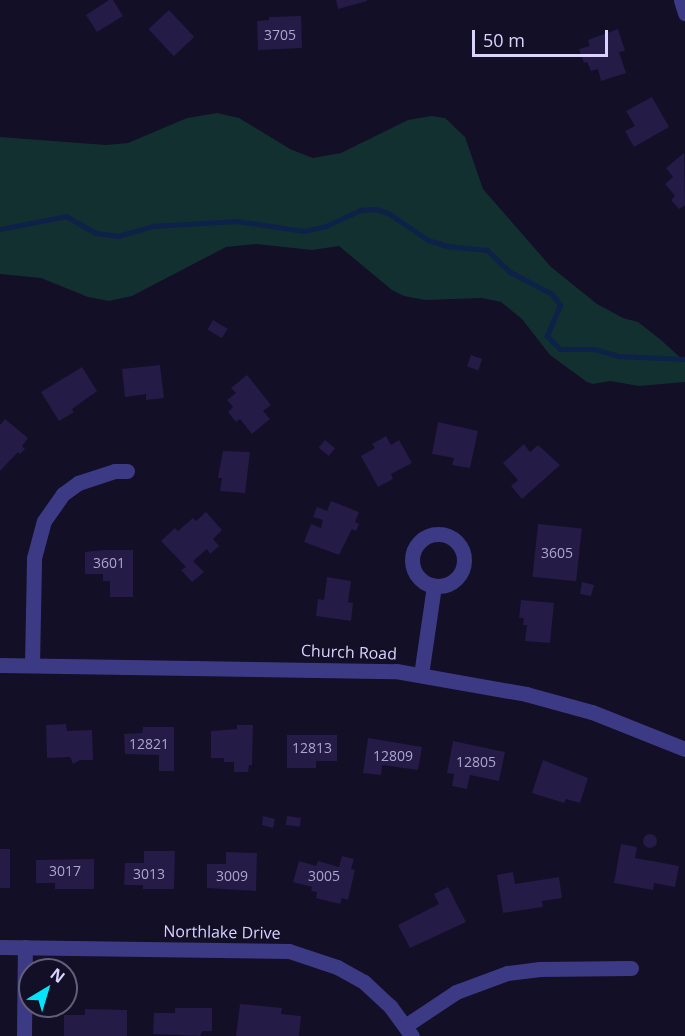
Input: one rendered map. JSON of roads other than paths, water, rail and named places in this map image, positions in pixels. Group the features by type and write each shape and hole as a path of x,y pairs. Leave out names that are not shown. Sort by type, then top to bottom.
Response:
{"street":[{"path":"681,0 685,13"},
{"path":"32,665 34,558 44,520 63,494 78,483 115,471 127,471"},
{"path":"421,675 434,585"},
{"name":"Church Road","path":"0,665 396,671 484,685 570,706 685,749"},
{"name":"Northlake Drive","path":"0,947 290,951 337,967 364,982 390,1006 408,1031"},
{"path":"24,1036 25,947"},
{"path":"408,1031 456,992 507,973 540,969 631,968"}],"waterway":[{"path":"0,229 66,216 96,233 118,236 152,226 237,221 304,231 326,226 361,210 375,209 388,213 428,240 447,246 487,250 510,272 552,294 560,305 547,336 560,349 594,349 619,356 685,359"}]}
